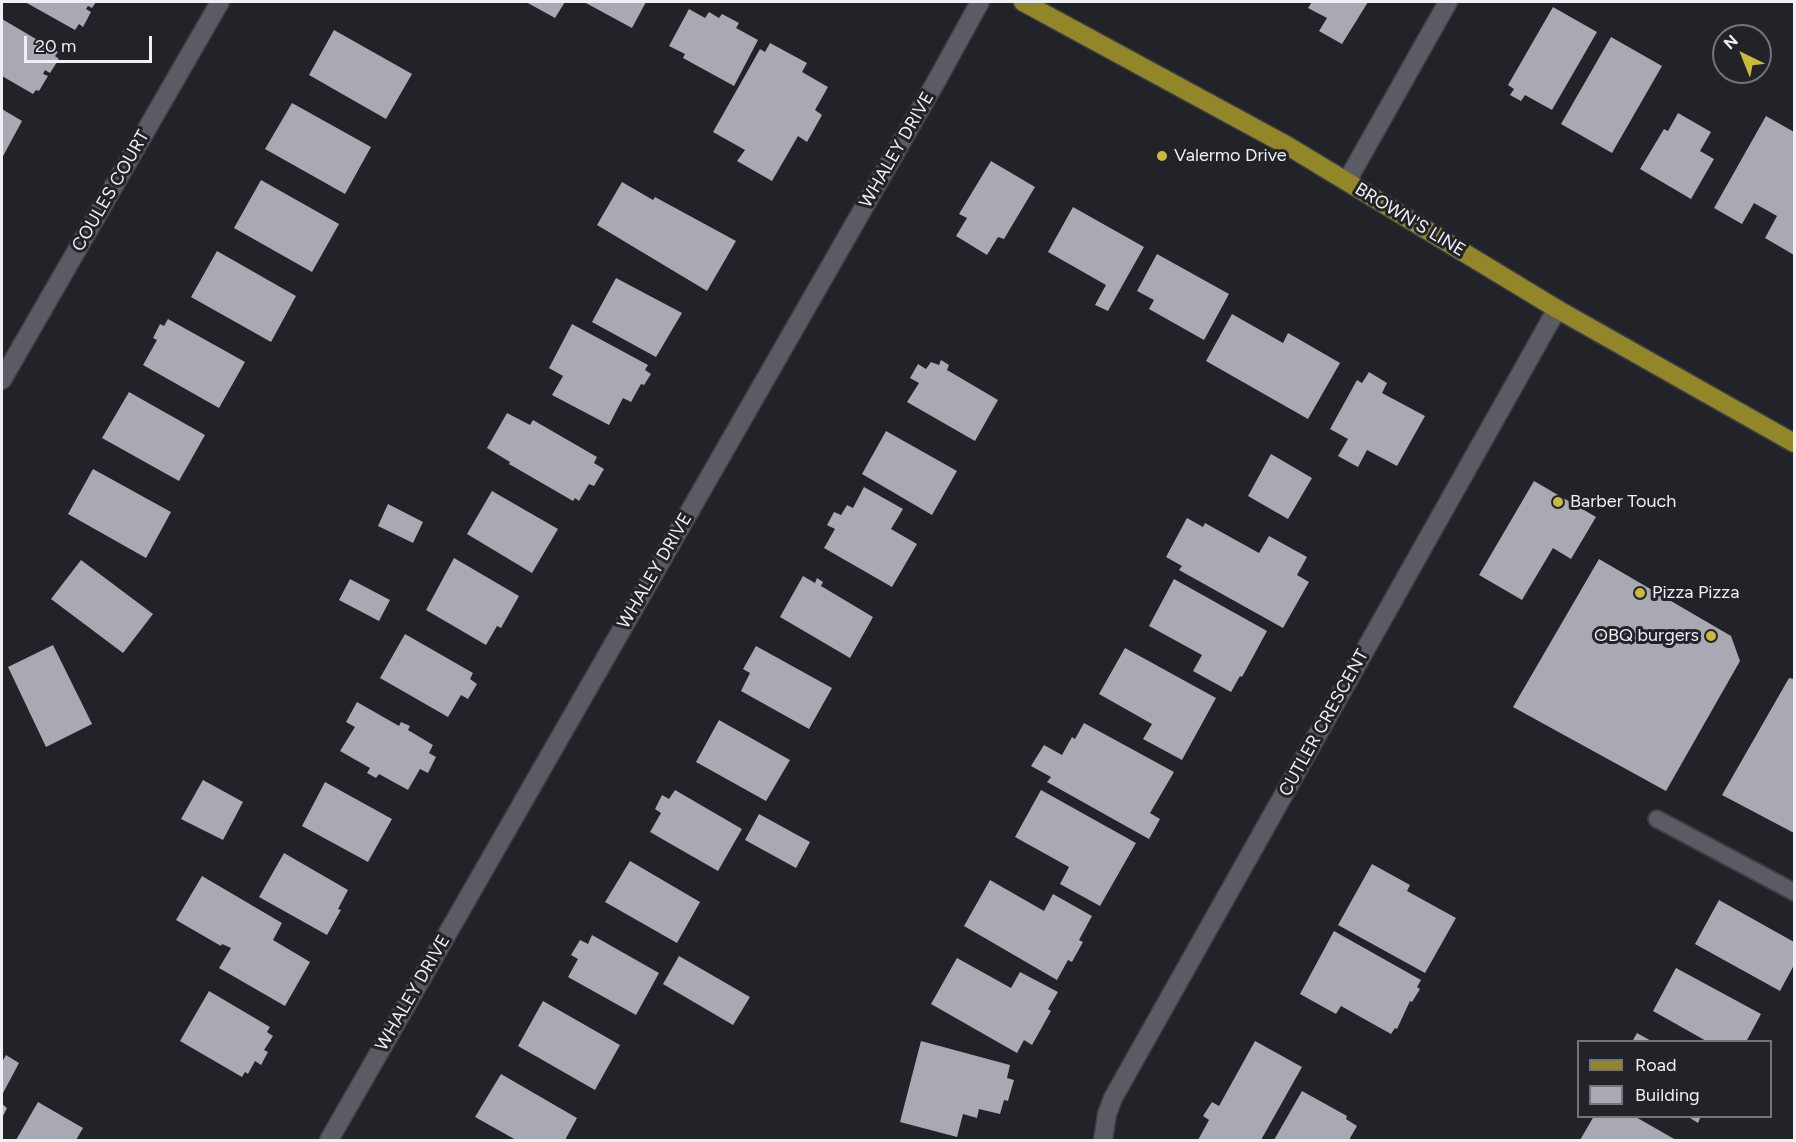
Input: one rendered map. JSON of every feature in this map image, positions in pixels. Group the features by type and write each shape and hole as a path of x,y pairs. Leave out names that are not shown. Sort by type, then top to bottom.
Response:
{"main road":[{"name":"BROWN'S LINE","path":"1023,2 1288,146 1557,309 1794,443"}],"street":[{"name":"COULES COURT","path":"2,380 220,2"},
{"name":"WHALEY DRIVE","path":"329,1140 938,80 980,2"},
{"path":"1347,181 1448,2"},
{"name":"CUTLER CRESCENT","path":"1103,1140 1107,1114 1113,1098 1557,309"}],"lane":[{"path":"1657,819 1794,891"}],"building":[{"path":"25,2 96,2 92,8 88,6 86,9 91,12 83,27 79,24 75,30"},
{"path":"526,2 565,2 555,18"},
{"path":"584,2 646,2 632,28"},
{"path":"1312,2 1368,2 1342,44 1319,31 1327,18 1308,8"},
{"path":"1553,7 1597,32 1552,110 1525,95 1521,101 1510,95 1514,89 1508,85"},
{"path":"689,9 705,18 709,12 719,18 722,14 739,23 736,28 758,40 734,86 683,58 685,54 669,46"},
{"path":"2,19 58,52 55,56 59,59 50,73 45,70 43,74 48,76 39,91 36,90 33,94 2,76"},
{"path":"334,30 412,74 386,119 309,75"},
{"path":"1611,37 1662,66 1612,153 1561,124"},
{"path":"770,43 807,63 802,72 828,87 815,110 822,115 807,142 798,136 772,181 737,161 745,150 713,132 760,49 765,52"},
{"path":"292,103 371,147 345,194 265,149"},
{"path":"2,109 22,121 2,158"},
{"path":"1678,113 1711,132 1700,151 1714,159 1691,199 1640,169 1664,129 1668,131"},
{"path":"1766,116 1794,132 1794,255 1765,238 1777,216 1754,203 1742,224 1714,208"},
{"path":"991,161 1035,187 1004,239 998,237 987,255 956,236 967,218 959,214"},
{"path":"261,180 339,224 312,272 234,228"},
{"path":"622,182 653,200 655,197 736,241 707,291 597,225"},
{"path":"1073,207 1144,247 1108,311 1095,305 1106,285 1048,252"},
{"path":"217,251 296,296 271,342 191,297"},
{"path":"1157,254 1229,294 1204,340 1149,309 1154,300 1137,291"},
{"path":"616,278 682,313 656,357 592,322"},
{"path":"1232,314 1283,343 1288,333 1340,363 1308,419 1206,361"},
{"path":"168,319 245,362 219,408 143,365 157,340 153,338 160,324 164,326"},
{"path":"572,324 648,365 645,370 651,374 644,385 641,384 631,402 623,398 609,425 552,395 563,376 549,368"},
{"path":"941,360 949,365 947,370 998,400 975,441 907,402 919,383 910,378 918,364 926,369 931,362 939,365"},
{"path":"1369,372 1387,383 1382,393 1425,416 1397,466 1367,450 1358,467 1338,456 1348,439 1330,429 1357,380 1362,383"},
{"path":"129,392 205,435 179,481 102,438"},
{"path":"507,413 530,425 533,420 597,457 594,463 604,469 594,486 589,484 579,501 575,498 573,501 509,464 510,462 487,448"},
{"path":"886,431 957,471 932,515 862,474"},
{"path":"1271,454 1312,478 1288,519 1248,496"},
{"path":"93,469 171,512 146,558 68,514"},
{"path":"1534,481 1596,517 1571,559 1553,548 1522,600 1479,575"},
{"path":"864,487 903,509 891,529 917,544 892,587 824,548 835,529 827,525 834,512 841,515 847,505 853,508"},
{"path":"492,491 558,529 532,573 467,534"},
{"path":"388,504 423,522 413,543 378,526"},
{"path":"1187,518 1203,527 1205,523 1259,553 1269,536 1307,557 1297,575 1309,582 1283,628 1179,570 1182,566 1166,557"},
{"path":"454,558 519,596 501,628 497,626 486,645 426,610"},
{"path":"1599,559 1731,636 1740,661 1666,791 1513,707"},
{"path":"81,560 153,614 123,653 51,599"},
{"path":"803,576 815,583 817,578 823,582 821,586 873,617 850,658 780,617"},
{"path":"350,579 390,600 379,621 339,600"},
{"path":"1174,579 1267,631 1242,677 1240,676 1231,692 1193,671 1202,655 1149,626"},
{"path":"405,634 473,673 470,679 477,684 468,699 461,695 448,717 380,678"},
{"path":"53,645 92,724 46,747 8,667"},
{"path":"756,646 832,688 809,729 741,691 750,673 743,669"},
{"path":"1125,648 1216,698 1182,760 1143,739 1152,724 1099,694"},
{"path":"1789,678 1794,679 1794,833 1722,795"},
{"path":"357,702 399,726 401,722 410,726 408,730 433,745 429,753 436,757 428,773 420,769 408,790 379,774 376,778 367,773 370,768 340,751 355,727 346,722"},
{"path":"719,720 790,760 766,801 696,762"},
{"path":"1084,723 1174,772 1150,813 1160,819 1149,839 1047,782 1051,777 1031,766 1044,745 1062,755 1072,737 1075,739"},
{"path":"203,780 243,802 223,840 181,819"},
{"path":"325,782 392,819 368,862 302,826"},
{"path":"675,790 742,829 718,871 650,832 661,813 655,809 662,795 669,799"},
{"path":"1041,790 1136,843 1100,906 1060,884 1069,867 1015,837"},
{"path":"759,814 810,842 796,868 745,840"},
{"path":"284,853 348,890 338,909 341,910 327,935 259,897"},
{"path":"630,861 700,902 677,943 605,902"},
{"path":"1372,864 1410,885 1407,891 1456,918 1425,973 1338,925"},
{"path":"202,876 282,923 273,940 310,962 285,1006 219,968 231,948 222,944 221,946 176,920"},
{"path":"990,880 1044,911 1053,894 1092,916 1079,940 1083,942 1072,962 1068,960 1057,980 964,926"},
{"path":"1719,900 1794,942 1794,965 1780,991 1695,944"},
{"path":"1334,931 1421,980 1417,987 1420,989 1412,1002 1410,1001 1397,1029 1395,1028 1391,1034 1341,1006 1336,1014 1300,994"},
{"path":"592,935 659,973 636,1015 568,977 578,959 571,955 580,940 588,944"},
{"path":"679,956 750,997 733,1025 663,984"},
{"path":"957,958 1011,988 1020,972 1058,992 1048,1009 1051,1011 1032,1045 1024,1040 1017,1053 931,1004"},
{"path":"1676,968 1761,1014 1747,1040 1704,1040 1653,1011"},
{"path":"209,991 270,1027 267,1032 273,1036 264,1050 268,1052 261,1065 255,1061 248,1074 245,1072 242,1077 180,1041"},
{"path":"543,1001 620,1045 595,1090 518,1046"},
{"path":"1637,1033 1649,1040 1633,1040"},
{"path":"921,1041 1010,1065 1007,1078 1014,1080 1008,1101 1004,1100 1000,1114 979,1109 977,1118 963,1114 957,1137 900,1122"},
{"path":"1255,1041 1302,1067 1261,1140 1198,1140 1209,1120 1203,1116 1212,1102 1219,1106"},
{"path":"6,1055 19,1063 2,1095 2,1062"},
{"path":"501,1074 577,1118 565,1140 516,1140 475,1117"},
{"path":"1302,1091 1347,1116 1346,1119 1357,1126 1349,1140 1274,1140"},
{"path":"38,1102 83,1128 76,1140 16,1140"},
{"path":"2,1104 7,1108 2,1118"},
{"path":"1593,1118 1638,1118 1676,1140 1580,1140"},
{"path":"1690,1118 1700,1118 1698,1123"}],"place":[{"name":"Valermo Drive","path":"1162,156"},
{"name":"Barber Touch","path":"1558,502"},
{"name":"Pizza Pizza","path":"1640,593"},
{"name":"OBQ burgers","path":"1711,636"}]}
